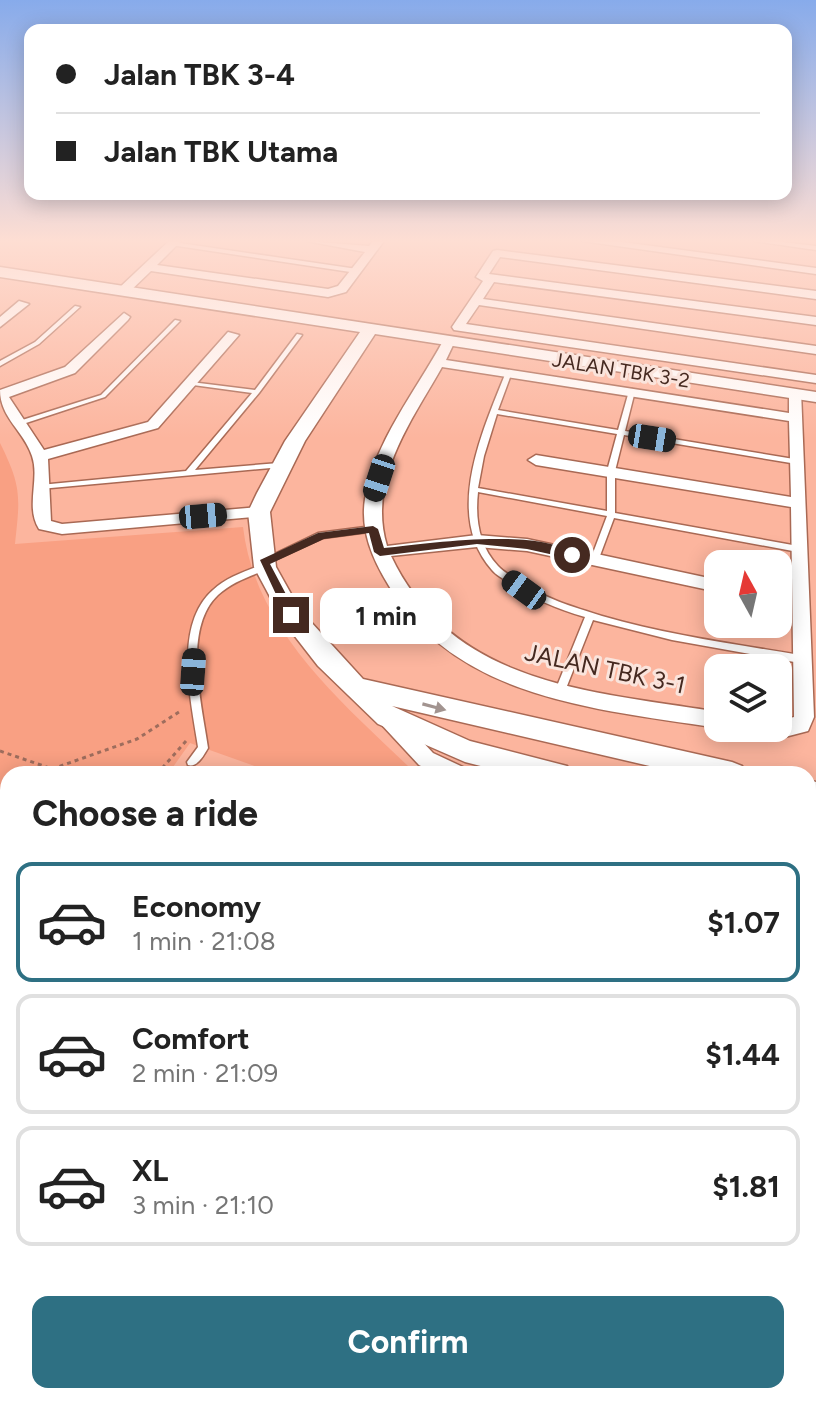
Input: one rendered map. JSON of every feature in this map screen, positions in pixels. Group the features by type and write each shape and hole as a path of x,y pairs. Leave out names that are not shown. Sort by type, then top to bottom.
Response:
{"street":[{"path":"0,323 20,306"},
{"path":"227,306 816,397"},
{"path":"471,306 458,327 816,379"},
{"path":"513,306 816,350"},
{"path":"706,306 816,321"},
{"path":"124,317 70,370 1,395 40,456 45,525 62,529 259,512"},
{"path":"371,328 279,465 259,512 264,565 291,615 327,659 426,759 440,766"},
{"path":"40,456 153,425 233,335"},
{"name":"JALAN TBK 3-1","path":"449,341 386,457 373,499 373,529 380,552 414,610 451,646 498,671 560,691 704,717"},
{"name":"JALAN TBK 3-2","path":"439,363 796,418"},
{"path":"792,727 801,725 796,394"},
{"path":"536,460 797,503"},
{"path":"380,552 477,541 527,545 704,583"},
{"path":"792,601 799,602"},
{"path":"358,687 486,721 560,732 699,766"},
{"path":"387,717 465,751 525,766"}],"lane":[{"path":"0,364 37,343 77,307"},
{"path":"20,422 103,396 177,321"},
{"path":"188,474 257,392 299,335"},
{"path":"509,372 494,411 473,489 477,541 487,563 524,590 552,605 590,616 800,659"},
{"path":"193,383 257,392"},
{"path":"594,561 611,516 611,471 632,391"},
{"path":"494,411 797,462"},
{"path":"40,487 279,465"},
{"path":"473,489 798,549"},
{"path":"192,762 203,748 193,672 196,622 210,597 321,535 373,529"},
{"path":"560,691 590,616"}],"path":[{"path":"61,766 118,747 172,719 196,696"},
{"path":"163,766 201,728"},
{"path":"0,751 43,766"}],"shaded area":[{"path":"0,443 18,492 15,544 243,527 251,564 264,598 282,630 329,689 408,766 255,766 190,743 174,766 0,766"}],"route":[{"path":"291,615 264,563 321,535 373,529 380,552 477,541 527,545 572,555"}]}
